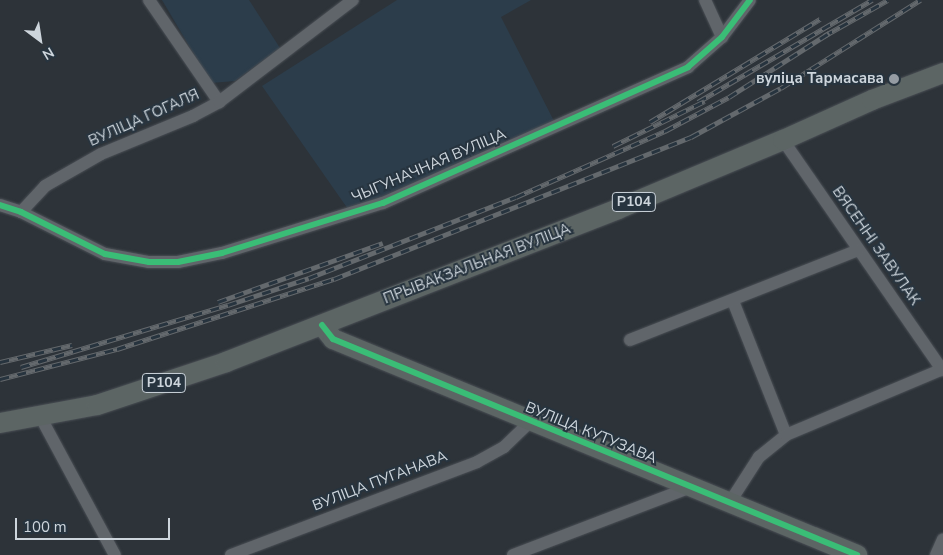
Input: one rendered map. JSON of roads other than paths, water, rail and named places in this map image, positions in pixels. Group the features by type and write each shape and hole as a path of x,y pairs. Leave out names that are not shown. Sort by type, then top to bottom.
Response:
{"main road":[{"name":"ПРЫВАКЗАЛЬНАЯ ВУЛІЦА","path":"0,423 97,405 226,362 618,209 783,140 872,100 943,73"},
{"name":"ВУЛІЦА КУТУЗАВА","path":"322,325 333,339 530,422 858,555"}],"street":[{"path":"149,0 219,102"},
{"name":"ВУЛІЦА ГОГАЛЯ","path":"21,212 45,186 101,154 193,116 219,102 353,0"},
{"path":"705,0 722,37"},
{"name":"ЧЫГУНАЧНАЯ ВУЛІЦА","path":"0,205 21,212 105,254 149,262 178,262 222,253 383,203 688,67 706,54 722,37 750,0"},
{"name":"ВЯСЕННІ ЗАВУЛАК","path":"783,140 942,370"},
{"path":"630,340 733,301 858,250"},
{"path":"733,301 786,435"},
{"path":"730,502 759,457 786,435 942,370"},
{"path":"40,416 115,555"},
{"name":"ВУЛІЦА ПУГАНАВА","path":"231,555 485,458 504,447 530,422"},
{"path":"513,555 691,487"},
{"path":"936,555 943,540"}],"railway":[{"path":"698,102 872,0"},
{"path":"824,36 888,0"},
{"path":"0,379 117,349 334,279 691,137 781,88 920,0"},
{"path":"650,122 820,19"},
{"path":"21,367 228,305 309,278 516,197 665,131 729,97 829,33"},
{"path":"613,146 705,101"},
{"path":"218,302 383,243"},
{"path":"0,362 72,345"}],"place":[{"name":"вуліца Тармасава","path":"894,79"}]}
